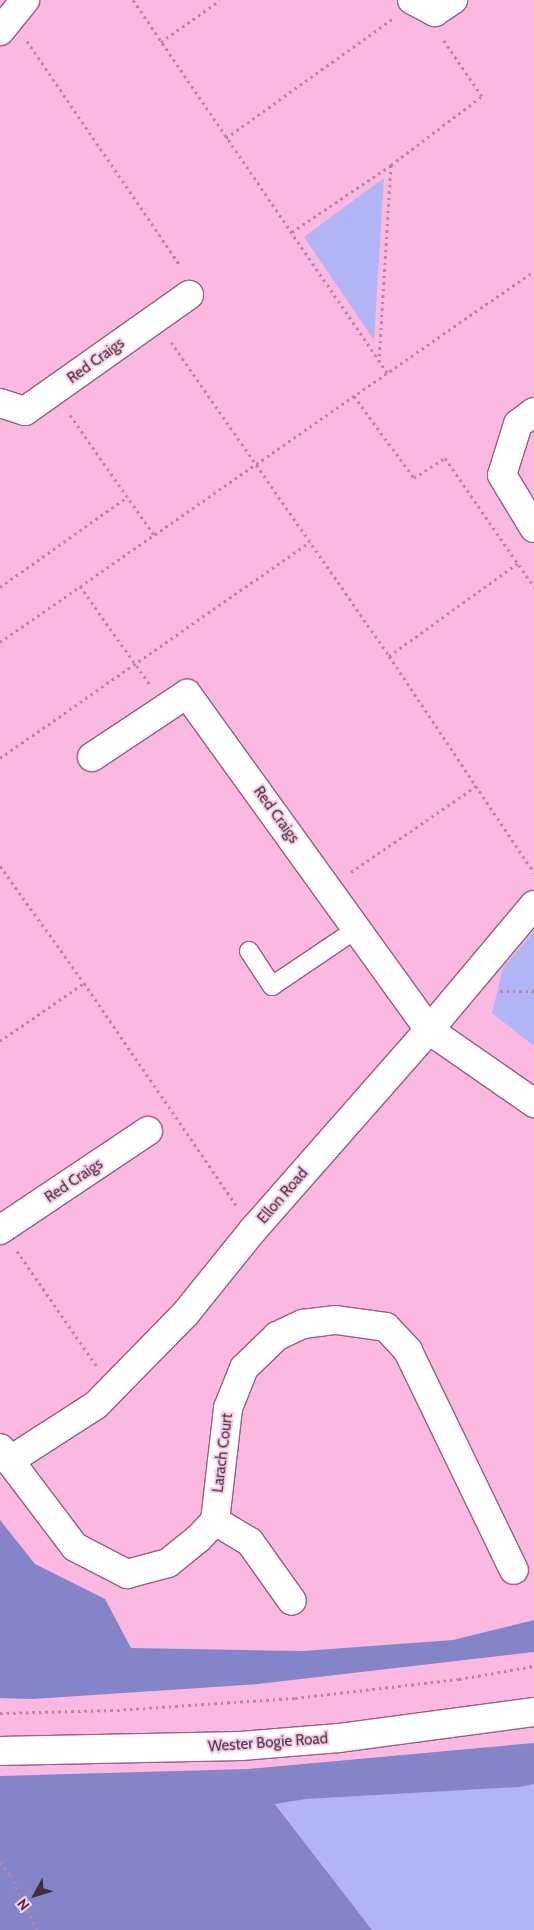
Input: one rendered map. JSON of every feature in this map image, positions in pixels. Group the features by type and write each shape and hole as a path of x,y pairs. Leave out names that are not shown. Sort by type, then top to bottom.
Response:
{"street":[{"path":"414,1 435,12 453,0"},
{"name":"Red Craigs","path":"0,403 25,412 188,294"},
{"path":"534,412 518,424 502,475 534,528"},
{"name":"Red Craigs","path":"92,757 187,694 358,928 429,1030"},
{"name":"Ellon Road","path":"4,1454 96,1405 186,1313 253,1230 429,1030 534,905"},
{"path":"429,1030 534,1102"},
{"name":"Red Craigs","path":"1,1230 148,1131"},
{"name":"Larach Court","path":"215,1521 228,1408 244,1368 277,1336 303,1324 336,1320 386,1327 408,1351 514,1570"},
{"path":"4,1454 75,1547 127,1574 168,1564 198,1539 215,1521 250,1542 292,1601"},
{"name":"Wester Bogie Road","path":"0,1751 241,1746 339,1738 534,1712"}],"lane":[{"path":"249,952 272,986 358,928"}],"path":[{"path":"133,0 387,373"},
{"path":"161,42 220,0"},
{"path":"226,138 414,1 482,96 392,165 292,232"},
{"path":"12,16 194,287 188,294"},
{"path":"379,361 392,165"},
{"path":"0,642 534,271"},
{"path":"155,319 389,656 534,873"},
{"path":"53,392 154,535"},
{"path":"354,396 414,478 445,458 534,587"},
{"path":"0,587 127,497"},
{"path":"0,758 310,542"},
{"path":"389,656 518,564"},
{"path":"80,586 167,708"},
{"path":"328,888 476,786"},
{"path":"0,866 84,983 253,1230"},
{"path":"0,1041 84,983"},
{"path":"1,1230 112,1388"},
{"path":"0,1713 117,1710 295,1698 459,1679 534,1666"},
{"path":"0,1862 10,1875 37,1930"}],"shaded area":[{"path":"384,178 374,340 304,237"},
{"path":"534,931 534,1046 492,1013 503,968"},
{"path":"0,1520 35,1564 105,1599 131,1648 303,1651 453,1640 534,1620 534,1652 258,1684 33,1699 0,1698"},
{"path":"534,1743 534,1784 520,1787 306,1799 275,1804 372,1930 0,1930 0,1776 248,1769"},
{"path":"534,1784 534,1930 372,1930 275,1803 305,1799 520,1787"}]}
